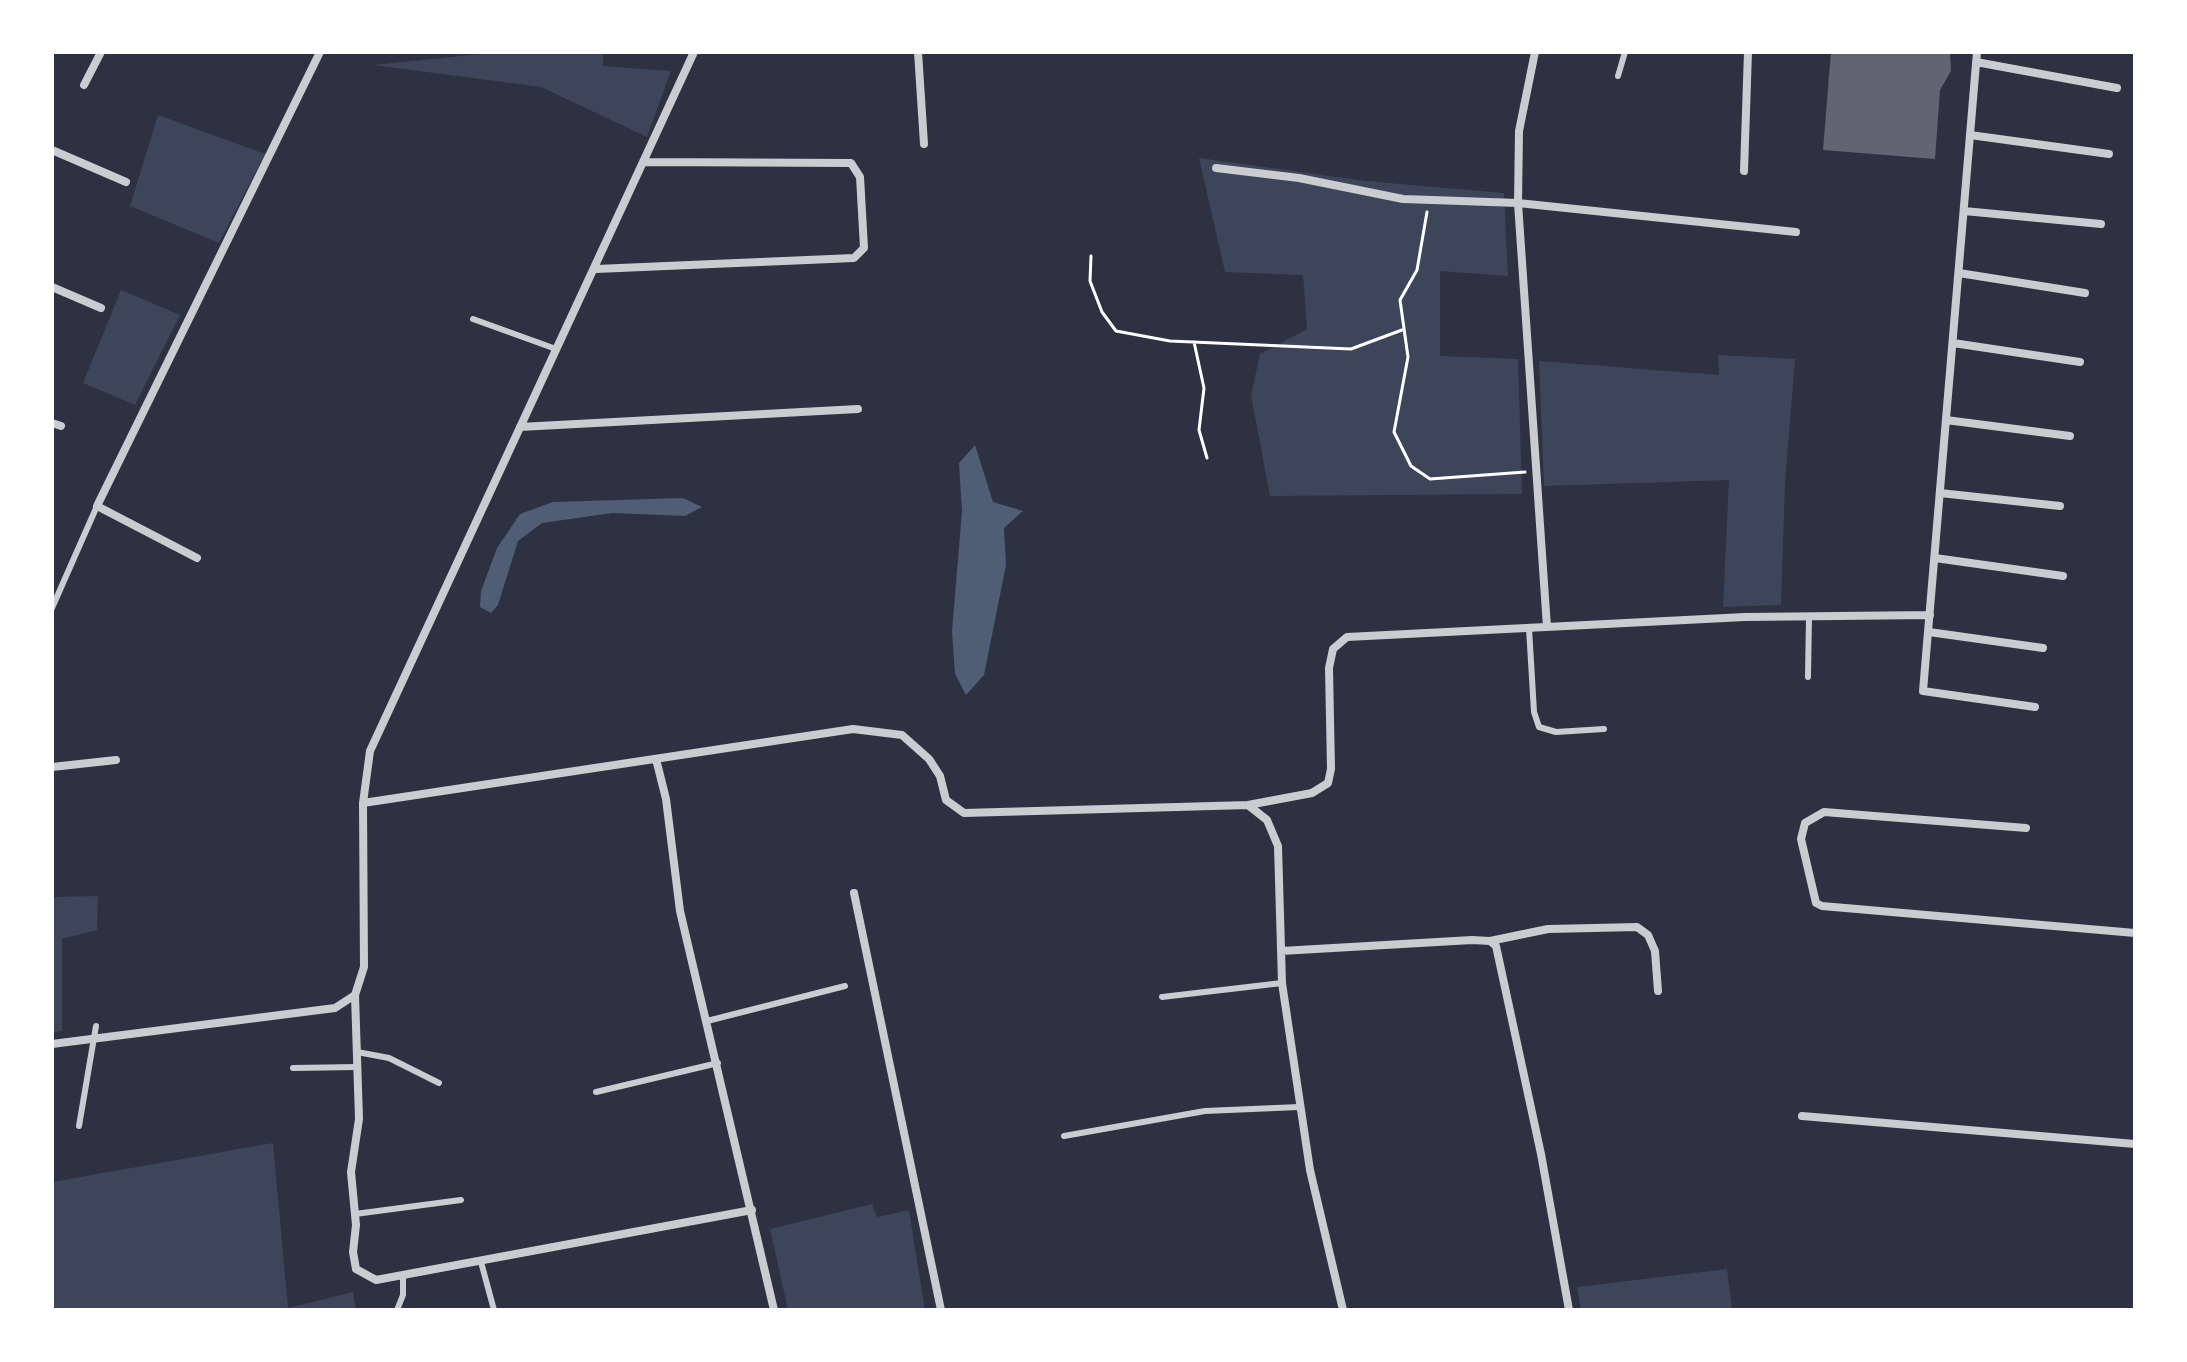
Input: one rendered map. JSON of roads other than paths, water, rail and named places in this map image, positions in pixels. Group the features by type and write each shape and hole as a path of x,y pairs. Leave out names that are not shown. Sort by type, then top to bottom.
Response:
{"street":[{"path":"84,85 101,52"},
{"path":"197,558 97,506 320,52"},
{"path":"694,52 596,269 372,744 363,803 364,967 355,995 359,1119 351,1172 356,1269 376,1280 403,1277 752,1210"},
{"path":"918,52 924,144"},
{"path":"1535,52 1519,131 1518,203 1547,627"},
{"path":"1744,171 1748,52"},
{"path":"2035,707 1923,691 1977,57 2117,88"},
{"path":"1970,135 2109,154"},
{"path":"52,150 126,182"},
{"path":"596,269 854,258 864,248 860,177 851,163 644,162"},
{"path":"1216,168 1299,178 1403,199 1518,203 1796,232"},
{"path":"1964,211 2101,224"},
{"path":"1959,273 2085,293"},
{"path":"52,287 101,308"},
{"path":"1953,343 2080,362"},
{"path":"520,427 858,409"},
{"path":"1946,420 2070,436"},
{"path":"1940,493 2060,506"},
{"path":"1935,558 2063,576"},
{"path":"363,803 853,729 902,735 929,759 940,776 946,800 964,813 1248,805 1312,793 1328,783 1331,769 1329,668 1333,649 1347,637 1809,616 1930,615"},
{"path":"1929,632 2043,648"},
{"path":"656,759 666,799 680,911 774,1310"},
{"path":"52,767 116,760"},
{"path":"1248,805 1267,820 1278,846 1282,983 1299,1107 1310,1170 1343,1310"},
{"path":"2026,828 1824,812 1805,823 1801,839 1816,903 1822,906 2135,933"},
{"path":"854,893 941,1310"},
{"path":"1281,951 1490,941 1548,929 1637,927 1648,935 1655,951 1658,991"},
{"path":"1490,941 1496,946 1522,1067 1569,1310"},
{"path":"52,1044 335,1008 355,995"},
{"path":"1802,1116 2135,1144"}],"lane":[{"path":"1618,76 1625,52"},
{"path":"473,319 556,349"},
{"path":"52,608 97,506"},
{"path":"1808,677 1809,616"},
{"path":"1529,628 1534,712 1539,727 1556,732 1604,729"},
{"path":"1162,997 1282,983"},
{"path":"707,1021 845,986"},
{"path":"79,1126 96,1026"},
{"path":"357,1052 389,1058 439,1083"},
{"path":"596,1092 718,1063"},
{"path":"293,1068 357,1067"},
{"path":"1064,1136 1205,1111 1299,1107"},
{"path":"355,1214 461,1200"},
{"path":"481,1262 494,1310"},
{"path":"397,1310 403,1295 403,1277"}]}
